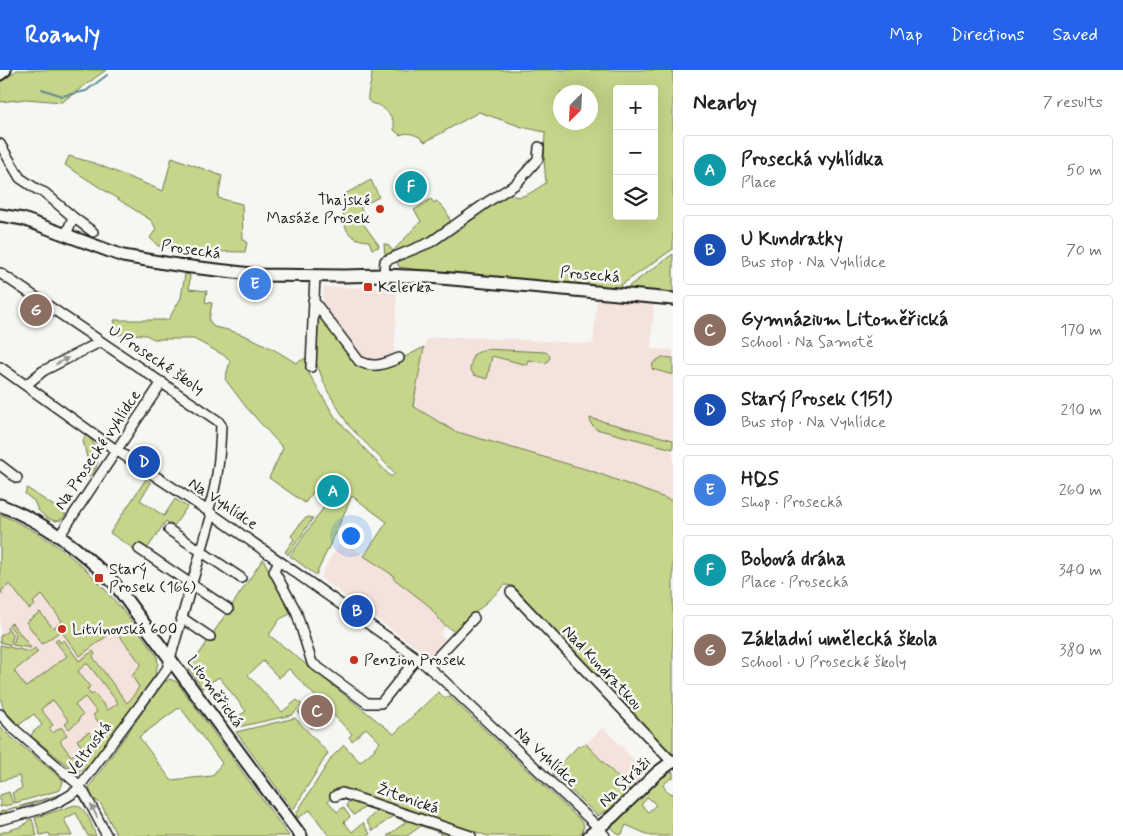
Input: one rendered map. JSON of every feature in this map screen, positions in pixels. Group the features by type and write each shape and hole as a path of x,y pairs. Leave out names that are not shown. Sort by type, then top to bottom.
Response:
{"main road":[{"path":"0,74 5,70"},
{"name":"Prosecká","path":"0,215 23,219 123,256 164,264 260,275 384,274 429,277 673,299"},
{"name":"Litoměřická","path":"0,504 60,535 114,583 301,836"},
{"name":"Na Stráži","path":"589,836 602,832 657,773 672,762"}],"street":[{"path":"0,144 20,178 38,190 45,192 93,232"},
{"path":"384,274 385,261 431,242 516,184 538,159 539,147"},
{"path":"66,235 73,217"},
{"name":"U Prosecké školy","path":"0,273 218,420 221,425 220,456 210,513"},
{"path":"311,367 315,276"},
{"path":"313,300 359,361 368,365 380,365 399,358"},
{"path":"26,384 43,371 100,342"},
{"name":"Na Vyhlídce","path":"0,370 26,384 116,450 210,513 417,658 446,683 602,832"},
{"name":"Na Prosecké vyhlídce","path":"60,535 162,382"},
{"path":"0,465 17,478"},
{"name":"Veltruská","path":"0,820 31,812 63,800 76,791 167,669 192,584 210,513"},
{"path":"169,530 241,578"},
{"path":"140,549 228,609"},
{"path":"279,561 274,571 296,611 312,663 367,703 381,703 417,658"},
{"name":"Nad Kundratkou","path":"511,592 672,762"},
{"path":"182,618 210,637"},
{"path":"428,667 474,618"},
{"path":"0,714 13,728 80,786 107,836"},
{"name":"Žitenická","path":"335,796 342,792 471,836"}],"shaded area":[{"path":"324,287 397,288 394,363 380,370 358,365 352,360 320,317"},
{"path":"597,298 654,302 651,349 673,350 673,501 592,471 454,431 412,406 426,340 437,337 593,344"},
{"name":"Litvínovská 600","path":"0,526 19,534 154,669 103,740 71,764 32,712 26,688 0,658"},
{"path":"343,541 394,576 393,578 428,605 446,626 440,634 446,639 431,658 320,578 329,560"},
{"path":"603,727 646,772 630,790 586,744"}],"green space":[{"path":"17,70 106,70 62,102 26,99 0,102 0,83"},
{"path":"372,70 673,70 673,249 617,288 440,273 399,267 397,262 399,258 508,193 518,197 523,196 546,183 544,160 545,132 522,127 479,112 425,142 413,134 406,133 400,135 394,130 394,122 388,112 378,105 371,103 368,100"},
{"path":"69,156 94,163 163,191 172,157 222,176 218,198 242,204 243,239 247,242 245,252 192,252 158,246 150,238 156,229 152,221 65,165"},
{"path":"371,180 379,197 360,207 366,219 362,222 379,247 372,249 369,241 360,240 348,232 345,226 343,211 343,195"},
{"path":"431,199 434,203 436,201 444,208 450,225 439,235 389,258 385,256 384,244 387,244 393,251 421,221 414,210"},
{"path":"673,254 673,293 625,289"},
{"path":"185,274 190,275 189,289 207,291 205,302 212,303 209,320 214,327 236,332 257,341 296,363 306,358 308,372 335,417 391,477 395,473 349,426 327,390 314,357 315,317 320,317 352,360 368,368 380,370 424,347 413,406 454,431 592,471 673,501 673,755 513,586 505,585 455,632 443,624 428,605 393,578 394,576 364,556 387,522 352,496 316,575 290,556 335,491 332,488 335,483 328,479 325,483 322,480 305,503 269,478 283,448 246,407 225,379 230,362 227,357 194,339 154,339 146,335 118,335 114,320 168,320 181,298"},
{"path":"485,349 545,352 549,354 550,358 546,363 528,360 527,365 492,356 487,379 474,375 470,369 473,355"},
{"path":"662,357 673,358 673,375 652,369 653,363"},
{"path":"590,418 673,440 673,449 596,429 591,424"},
{"path":"86,435 94,444 98,456 96,467 89,477 83,440"},
{"path":"146,479 151,483 140,500 164,516 175,499 187,507 174,526 166,521 147,549 143,547 137,551 110,533"},
{"path":"27,488 66,514 61,520 55,521 47,518 38,510 34,501 25,494"},
{"path":"0,514 27,527 71,556 107,591 157,656 158,663 155,675 89,767 79,772 73,770 31,736 42,725 34,714 19,725 4,710 0,697 0,645 30,652 35,648 38,652 14,671 26,687 67,656 55,641 58,639 60,643 64,640 79,661 93,651 95,654 93,657 127,703 139,687 132,676 141,664 115,630 80,656 61,631 42,644 26,622 40,612 53,628 62,621 42,595 33,602 35,605 29,609 10,584 1,591 3,594 0,595","holes":["88,664 118,703 108,710 94,693 91,695 87,689 90,687 78,671","85,697 97,712 93,715 105,731 94,739 89,732 77,740 82,748 71,756 60,741 67,735 61,727 53,733 49,728 53,725 41,709 53,700 69,721 65,724 69,729 83,715 75,705"]},
{"path":"308,517 313,518 288,555 285,552 294,539 291,536 303,520"},
{"path":"263,559 292,613 280,619 269,635 394,734 438,692 445,698 450,697 580,820 584,825 582,832 577,836 488,836 344,788 340,788 334,793 455,836 439,836 441,833 421,826 407,836 387,836 406,822 393,816 373,831 366,821 377,811 365,807 354,815 346,805 350,801 334,796 328,801 337,812 343,807 350,817 344,822 352,832 363,823 370,834 367,836 329,836 310,810 298,818 296,816 297,812 332,757 344,745 360,762 380,742 366,728 352,741 349,737 352,734 289,669 279,678 263,661 248,675 282,712 297,700 302,705 292,715 238,727 233,720 246,711 219,677 202,688 189,669"},
{"path":"12,623 31,648 13,645 16,634 9,625"},
{"path":"7,627 13,635 11,645 0,642 0,636 8,631"},
{"path":"170,679 177,682 289,836 117,836 101,804 92,798 89,787 164,682","holes":["180,707 222,763 212,776 171,780 139,737"]},
{"path":"306,705 302,711 313,723 312,728 298,712"},
{"path":"295,718 328,753 293,810 236,732"},
{"path":"0,726 62,779 63,782 60,790 15,803 12,793 22,788 19,776 0,781"},
{"path":"586,744 630,790 612,809 598,816 552,773 578,746"},
{"path":"669,772 673,772 673,779 671,778 663,785 666,790 673,793 673,804 671,806 673,808 673,836 651,836 626,825 622,834 619,835 611,827 659,779","holes":["648,797 656,805 648,812 641,805"]},
{"path":"9,792 13,804 0,807 0,795"},
{"path":"65,793 22,807 21,811 18,811 16,807"},
{"path":"75,805 79,806 85,813 96,836 88,836 76,813 64,819 72,836 50,836 49,833 40,835 35,818"},
{"path":"6,810 7,815 2,817 0,812"},
{"path":"32,819 37,836 0,836 0,833 23,826"}],"waterway":[{"path":"42,89 62,96 86,91 107,75"}],"place":[{"name":"Bobová dráha","path":"411,187"},
{"name":"Thajské Masáže Prosek","path":"380,209"},
{"name":"HQS","path":"255,284"},
{"name":"Kelerka","path":"368,287"},
{"name":"Základní umělecká škola","path":"36,310"},
{"name":"Starý Prosek (151)","path":"144,462"},
{"name":"Prosecká vyhlídka","path":"333,491"},
{"name":"Starý Prosek (166)","path":"99,578"},
{"name":"U Kundratky","path":"357,611"},
{"name":"Litvínovská 600","path":"62,629"},
{"name":"Penzion Prosek","path":"354,660"},
{"name":"Gymnázium Litoměřická","path":"317,711"}]}
